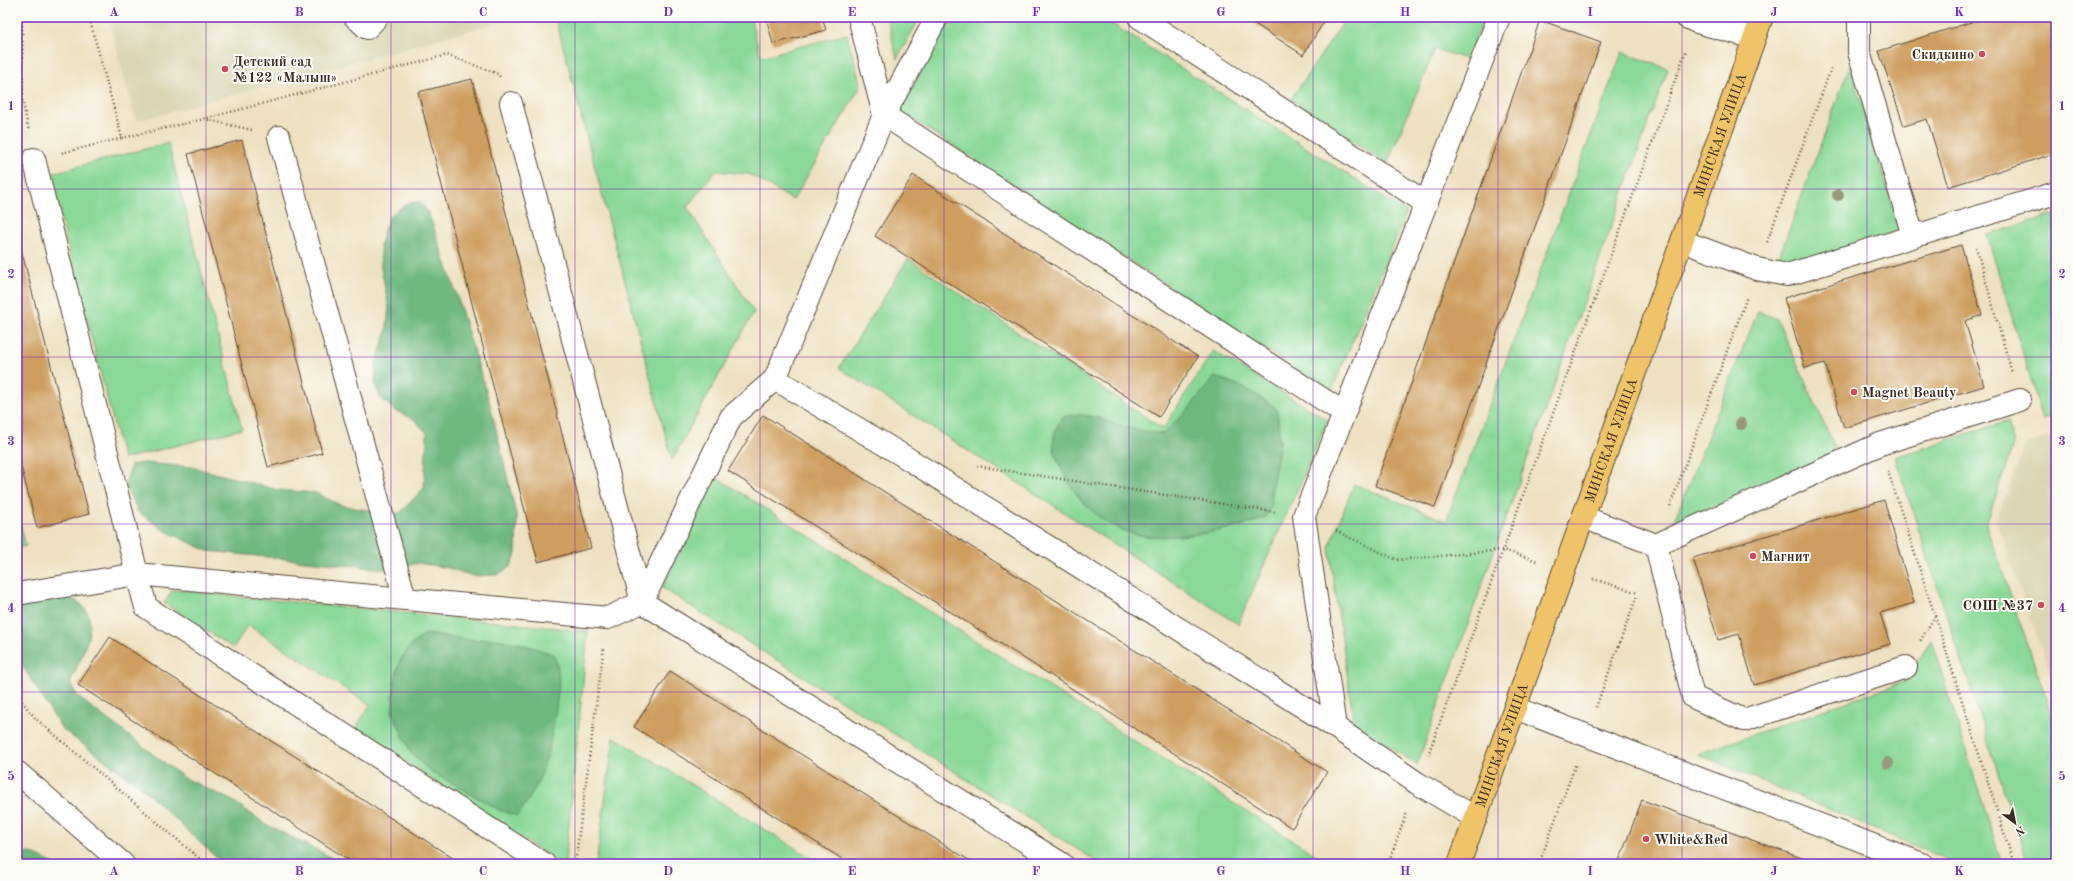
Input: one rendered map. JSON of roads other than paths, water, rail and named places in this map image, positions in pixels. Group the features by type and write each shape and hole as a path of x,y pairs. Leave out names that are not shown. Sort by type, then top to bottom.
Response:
{"main road":[{"name":"МИНСКАЯ УЛИЦА","path":"1459,864 1762,17"}],"street":[{"path":"355,17 367,28 378,17"},
{"path":"859,17 884,115 1344,413"},
{"path":"17,594 137,574 608,618 642,602 731,417 775,378 884,115 937,17"},
{"path":"1139,17 1426,203"},
{"path":"1335,727 1304,516 1499,17"},
{"path":"1859,17 1859,52 1913,236"},
{"path":"1691,19 1754,38"},
{"path":"511,103 642,602 1062,864"},
{"path":"279,136 405,599"},
{"path":"34,159 146,607 544,864"},
{"path":"1682,241 1757,269 1787,275 2056,193"},
{"path":"775,378 902,455 1335,727 1417,783 1476,818"},
{"path":"1583,517 1656,545 1880,444 2020,400"},
{"path":"1656,545 1694,697 1744,720 1906,667"},
{"path":"1515,708 1922,864"},
{"path":"17,772 123,864"}],"place":[{"name":"Скидкино","path":"1982,54"},
{"name":"Детский сад №122 «Малыш»","path":"225,69"},
{"name":"Magnet Beauty","path":"1854,392"},
{"name":"Магнит","path":"1753,556"},
{"name":"СОШ №37","path":"2041,605"},
{"name":"White&Red","path":"1646,839"}]}
